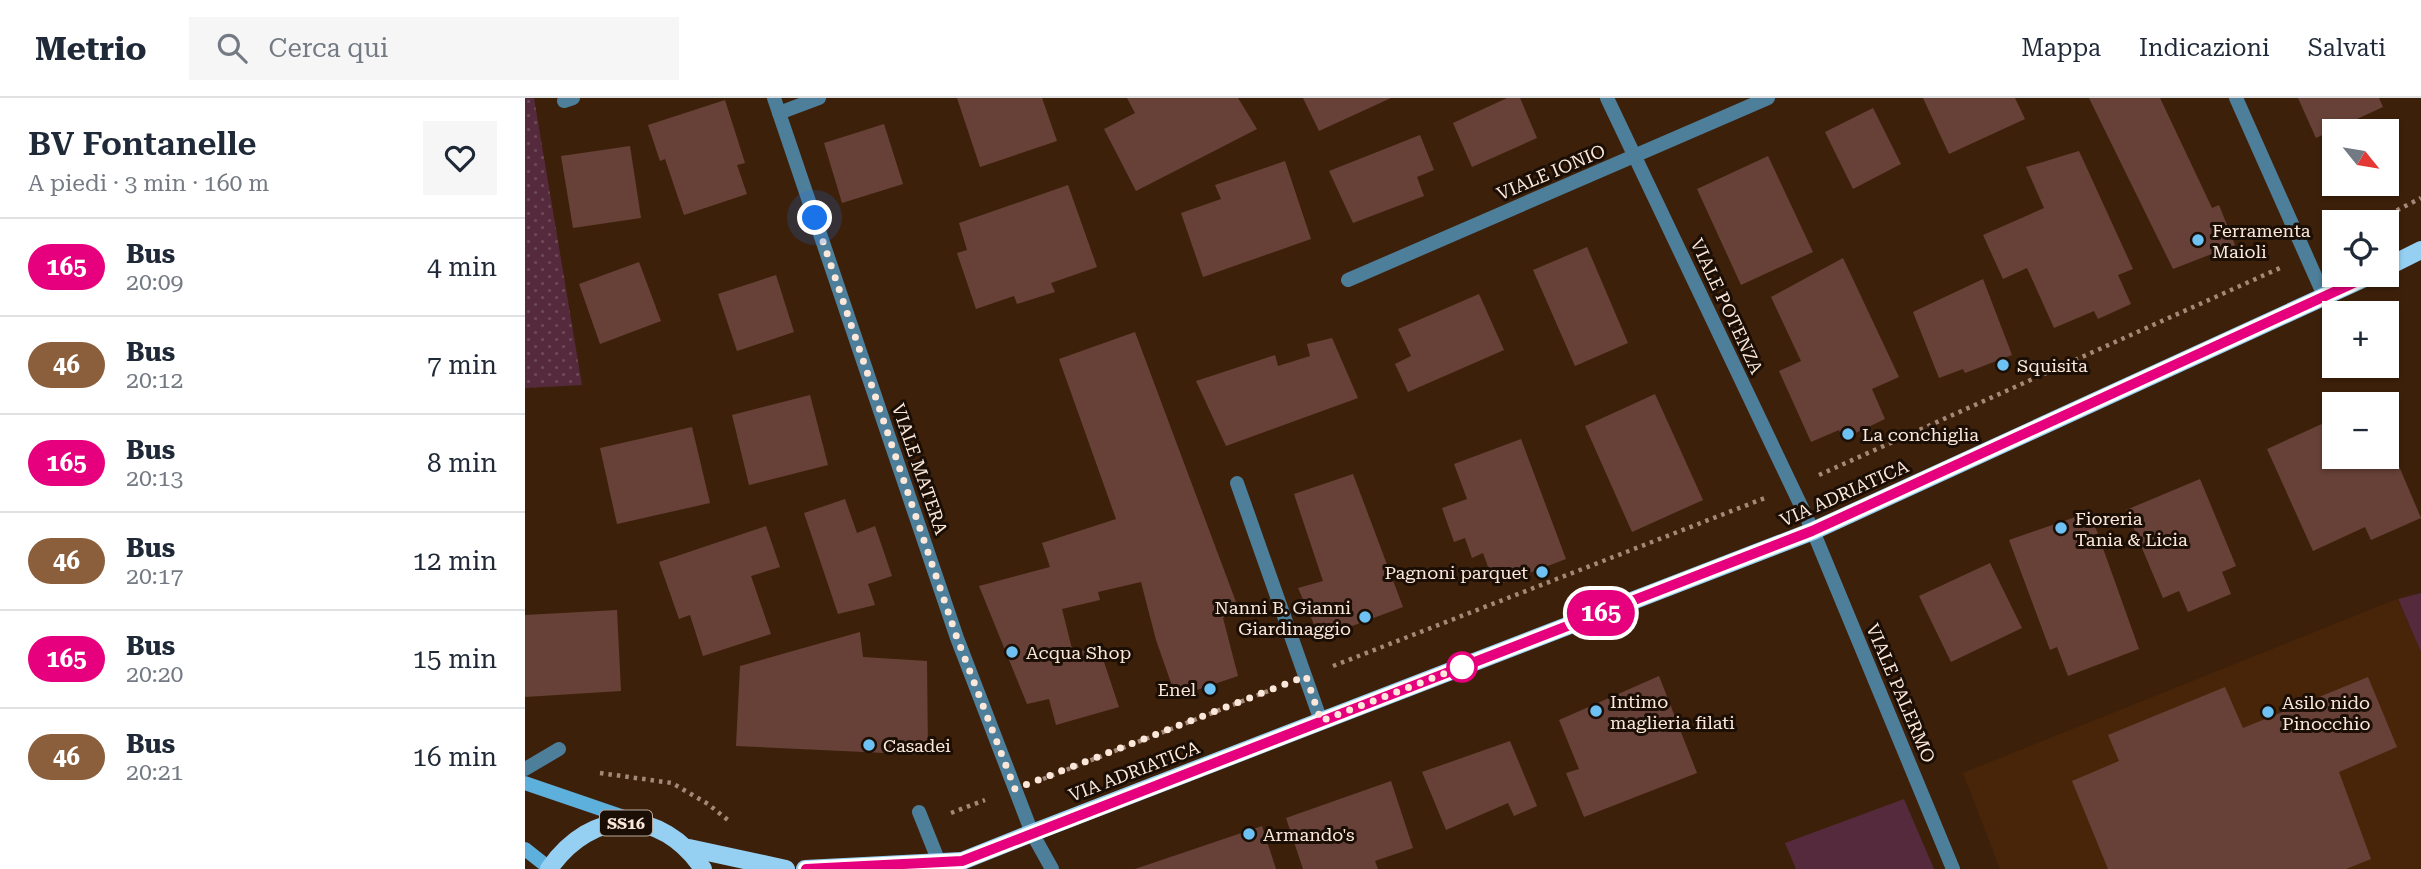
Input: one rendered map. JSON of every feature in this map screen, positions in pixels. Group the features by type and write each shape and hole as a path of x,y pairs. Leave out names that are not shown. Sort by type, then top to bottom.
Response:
{"main road":[{"path":"2399,261 2421,250"},
{"name":"VIA ADRIATICA","path":"805,869 951,864 1812,531 2347,287"},
{"path":"525,783 641,823"},
{"name":"SS16","path":"549,869 566,847 588,831 614,822 641,823 667,832 689,848 703,869"},
{"name":"SS16","path":"689,848 786,869"},
{"path":"525,849 549,869"}],"street":[{"name":"VIALE MATERA","path":"774,98 957,638 1033,833 1052,869"},
{"path":"779,113 819,98"},
{"name":"VIALE POTENZA","path":"1607,98 1812,531"},
{"name":"VIALE IONIO","path":"1348,280 1635,158 1768,98"},
{"path":"2236,98 2325,298"},
{"path":"1237,483 1321,721"},
{"name":"VIALE PALERMO","path":"1812,531 1953,869"},
{"path":"525,769 559,749"},
{"path":"922,818 951,864"}],"path":[{"path":"2398,210 2421,198"},
{"path":"922,818 1015,789 1791,488 2308,256"},
{"path":"598,773 672,783 708,804 737,827"}],"shaded area":[{"path":"525,98 534,98 582,385 525,388"},
{"path":"2421,593 2421,652 2398,599"},
{"name":"Asilo nido Pinocchio","path":"2397,599 2421,652 2421,869 2000,869 1963,773"},
{"path":"1904,799 1934,869 1796,869 1785,843"}],"building":[{"path":"957,98 1042,98 1057,141 980,167"},
{"path":"1127,98 1238,98 1257,129 1136,191 1104,129 1135,113"},
{"path":"1303,98 1391,98 1319,131"},
{"path":"1507,98 1520,98 1537,138 1472,167 1453,123"},
{"path":"1923,98 2015,98 2025,119 1949,154"},
{"path":"2089,98 2160,98 2212,208 2219,205 2235,245 2173,269"},
{"path":"2298,98 2379,98 2383,107 2357,119 2322,119 2322,135 2316,138"},
{"path":"725,100 745,163 737,165 747,194 684,215 665,159 660,161 648,125"},
{"path":"1873,108 1901,164 1853,189 1825,132"},
{"path":"884,124 903,184 842,203 824,143"},
{"path":"1420,135 1434,170 1417,177 1424,196 1353,223 1329,171"},
{"path":"630,146 641,218 573,228 561,156"},
{"path":"2079,151 2133,269 2118,275 2131,304 2098,319 2094,311 2054,328 2027,268 2003,279 1983,235 2044,208 2026,167"},
{"path":"1768,156 1813,252 1741,285 1697,189"},
{"path":"1285,161 1311,239 1203,277 1181,213 1221,199 1215,185"},
{"path":"1068,185 1097,267 1051,283 1055,292 1017,304 1014,296 976,309 957,253 967,250 959,223"},
{"path":"1587,247 1628,343 1575,366 1533,270"},
{"path":"1843,258 1899,377 1872,389 1885,419 1843,439 1839,430 1811,442 1779,371 1801,361 1771,297"},
{"path":"639,262 661,321 600,344 579,284"},
{"path":"776,275 794,332 737,351 718,294"},
{"path":"1983,279 2012,355 1965,373 1963,369 1939,378 1913,312"},
{"path":"1479,294 1504,350 1408,392 1395,364 1411,356 1398,329"},
{"path":"1135,332 1239,610 1223,618 1238,676 1176,697 1156,640 1141,582 1098,592 1100,600 1062,609 1073,653 1099,647 1119,707 1056,725 1049,699 1027,704 979,586 1050,567 1042,543 1116,519 1059,359"},
{"path":"1332,338 1358,398 1226,446 1196,381 1275,355 1278,366 1310,356 1307,344"},
{"path":"1655,394 1703,500 1632,532 1585,426"},
{"path":"810,395 828,465 749,485 732,415"},
{"path":"2322,424 2322,469 2399,469 2399,466 2421,518 2371,540 2365,527 2313,551 2267,449"},
{"path":"692,427 710,503 617,524 600,448"},
{"path":"1521,439 1566,559 1495,586 1483,553 1472,558 1465,538 1454,542 1442,508 1467,499 1454,464"},
{"path":"1353,474 1403,607 1320,638 1298,588 1323,581 1294,494"},
{"path":"2200,479 2236,566 2222,572 2231,594 2188,612 2179,591 2163,598 2126,510"},
{"path":"845,499 857,533 875,526 892,576 868,584 875,605 838,614 804,513"},
{"path":"2090,512 2139,649 2068,676 2057,647 2050,650 2009,540"},
{"path":"766,526 780,567 751,576 771,634 703,656 690,615 679,619 659,562"},
{"path":"1990,563 2022,628 1951,662 1919,596"},
{"path":"617,610 621,691 525,697 525,615"},
{"path":"860,632 863,657 927,661 928,755 736,746 740,666"},
{"path":"1659,676 1697,773 1584,817 1566,773 1579,769 1559,720"},
{"path":"2368,677 2397,747 2339,772 2371,859 2346,869 2108,869 2072,781 2119,761 2108,735 2225,687 2243,728"},
{"path":"1510,741 1537,806 1514,816 1508,803 1446,830 1422,772"},
{"path":"1391,781 1413,848 1375,861 1378,869 1303,869 1286,818"},
{"path":"1262,826 1276,869 1135,869"}],"bus line":[{"name":"165","path":"806,869 962,861 1812,531 2347,287"}],"place":[{"name":"Ferramenta Maioli","path":"2198,240"},
{"name":"Squisita","path":"2003,365"},
{"name":"La conchiglia","path":"1848,434"},
{"name":"Fioreria Tania & Licia","path":"2061,528"},
{"name":"Pagnoni parquet","path":"1542,572"},
{"name":"Nanni B. Gianni Giardinaggio","path":"1365,617"},
{"name":"Acqua Shop","path":"1012,652"},
{"name":"Enel","path":"1210,689"},
{"name":"Intimo maglieria filati","path":"1596,711"},
{"name":"Asilo nido Pinocchio","path":"2268,712"},
{"name":"Casadei","path":"869,745"},
{"name":"Armando's","path":"1249,834"}],"route":[{"path":"815,218 957,638 1015,789 1306,676 1321,721 1472,663 1462,667"}]}
